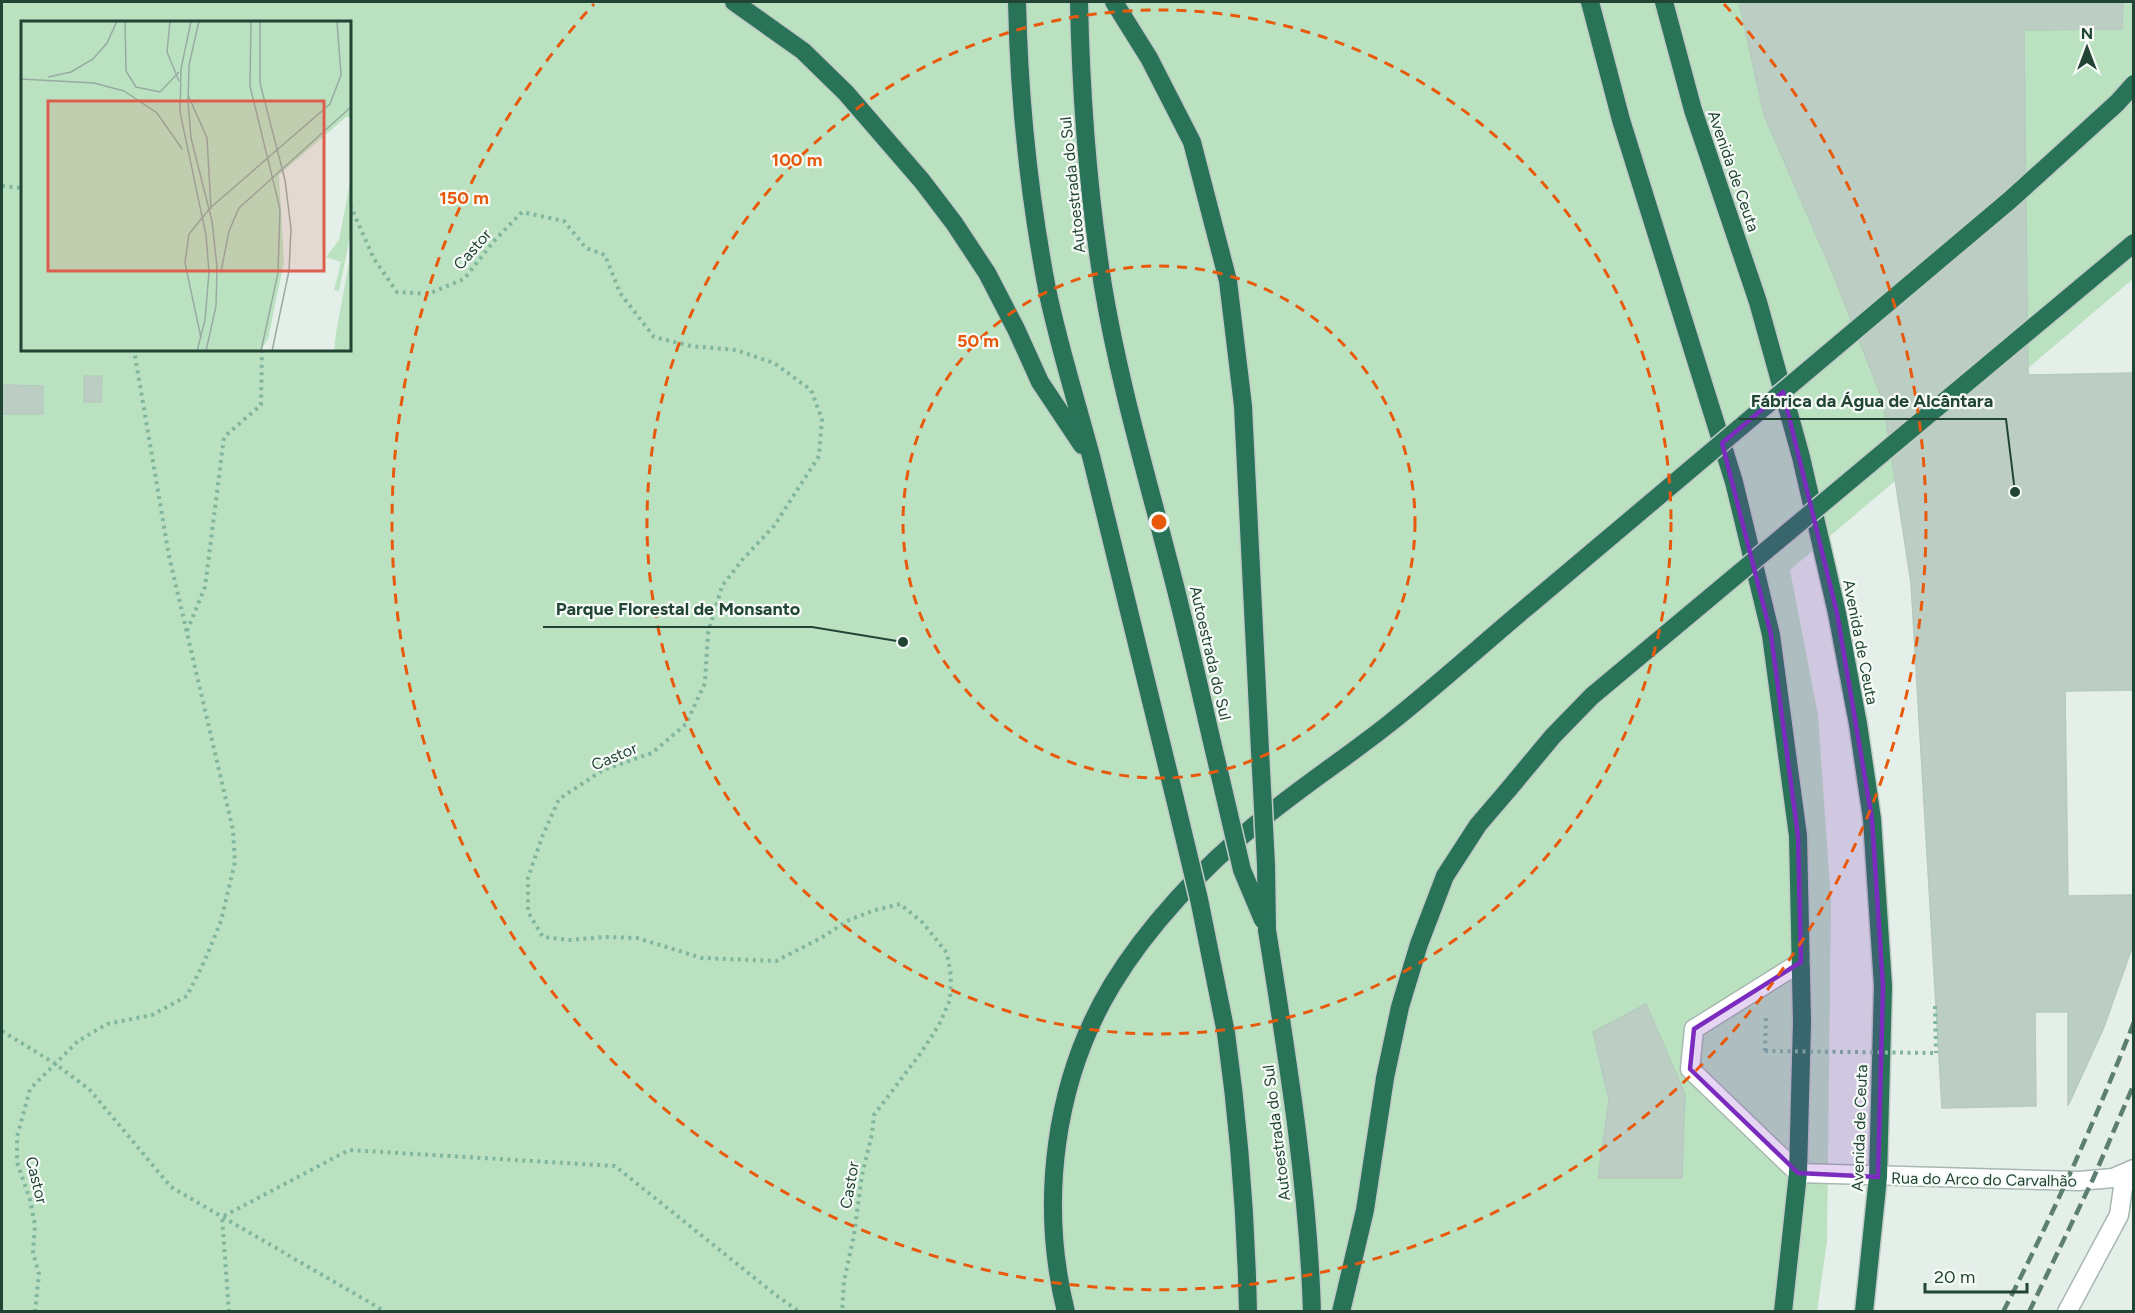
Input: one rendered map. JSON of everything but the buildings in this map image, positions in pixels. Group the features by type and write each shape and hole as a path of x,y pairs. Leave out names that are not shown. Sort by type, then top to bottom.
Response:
{"highway":[{"path":"734,2 803,51 821,68 877,126 922,181 987,273 1016,328 1040,382 1091,459"},
{"path":"1017,2 1024,107 1038,238 1060,346 1091,459 1199,899 1226,1033 1236,1105 1243,1185 1248,1311"},
{"name":"Autoestrada do Sul","path":"1079,2 1081,77 1086,137 1103,287 1115,348 1177,591 1242,870 1267,930 1294,1105 1312,1311"},
{"path":"1114,2 1149,58 1192,142 1228,281 1237,344 1249,485 1267,930"},
{"path":"1590,2 1621,120 1734,482 1771,635 1798,836 1801,962 1802,1022 1798,1173 1783,1311"},
{"name":"Avenida de Ceuta","path":"1664,2 1693,110 1758,302 1801,458 1837,613 1858,724 1872,819 1883,986 1878,1177 1864,1311"},
{"path":"1066,1311 1056,1252 1053,1192 1057,1139 1068,1084 1089,1030 1112,984 1145,939 1189,887 1254,825 1390,723 2010,200 2117,103 2133,84"},
{"path":"1341,1311 1365,1210 1389,1057 1400,1007 1419,944 1445,876 1478,825 1553,736 1592,696 2133,243"}],"street":[{"path":"1798,1173 1690,1069 1694,1029 1801,962"},
{"path":"2067,1311 2119,1215 2129,1172"},
{"name":"Rua do Arco do Carvalhão","path":"1798,1173 2079,1181 2113,1178 2129,1172"}],"path":[{"path":"2,186 21,188"},
{"name":"Castor","path":"351,207 375,259 397,292 428,294 464,279 494,241 522,212 564,221 586,248 605,255 620,293 654,337 691,346 736,350 774,363 811,390 822,419 819,456 774,526 743,558 722,586 708,633 705,683 686,724 652,753 603,770 559,799 542,837 528,878 528,912 543,937 637,938 702,958 776,961 821,938 849,920 900,904 923,923 947,953 951,976 950,1000 939,1025 874,1115 844,1281 842,1311"},
{"name":"Castor","path":"34,1311 39,1274 33,1253 35,1225 30,1200 17,1162 17,1137 30,1089 78,1041 107,1024 152,1015 187,996 206,960 221,921 235,862 233,830 169,556 134,351"},
{"path":"186,632 205,587 224,437 261,405 262,351"},
{"path":"1765,1051 1936,1053 1935,1006"},
{"path":"2,1031 54,1063 89,1089 171,1187 386,1311"},
{"path":"222,1217 349,1150 615,1166 777,1296 800,1311"},
{"path":"222,1217 229,1311"}],"highlighted area":[{"path":"1783,392 1837,613 1872,819 1883,986 1878,1177 1798,1173 1690,1069 1694,1029 1801,962 1798,836 1771,635 1722,443"}],"green space":[{"path":"2,2 2133,2 2133,279 1790,570 1818,715 1831,901 1827,1242 1817,1311 2,1311"}],"railway":[{"path":"2003,1312 2072,1168 2134,1022"},
{"path":"2029,1312 2093,1179 2134,1084"}],"place":[{"name":"Fábrica da Água de Alcântara","path":"2015,492"},
{"name":"Parque Florestal de Monsanto","path":"903,642"}]}
